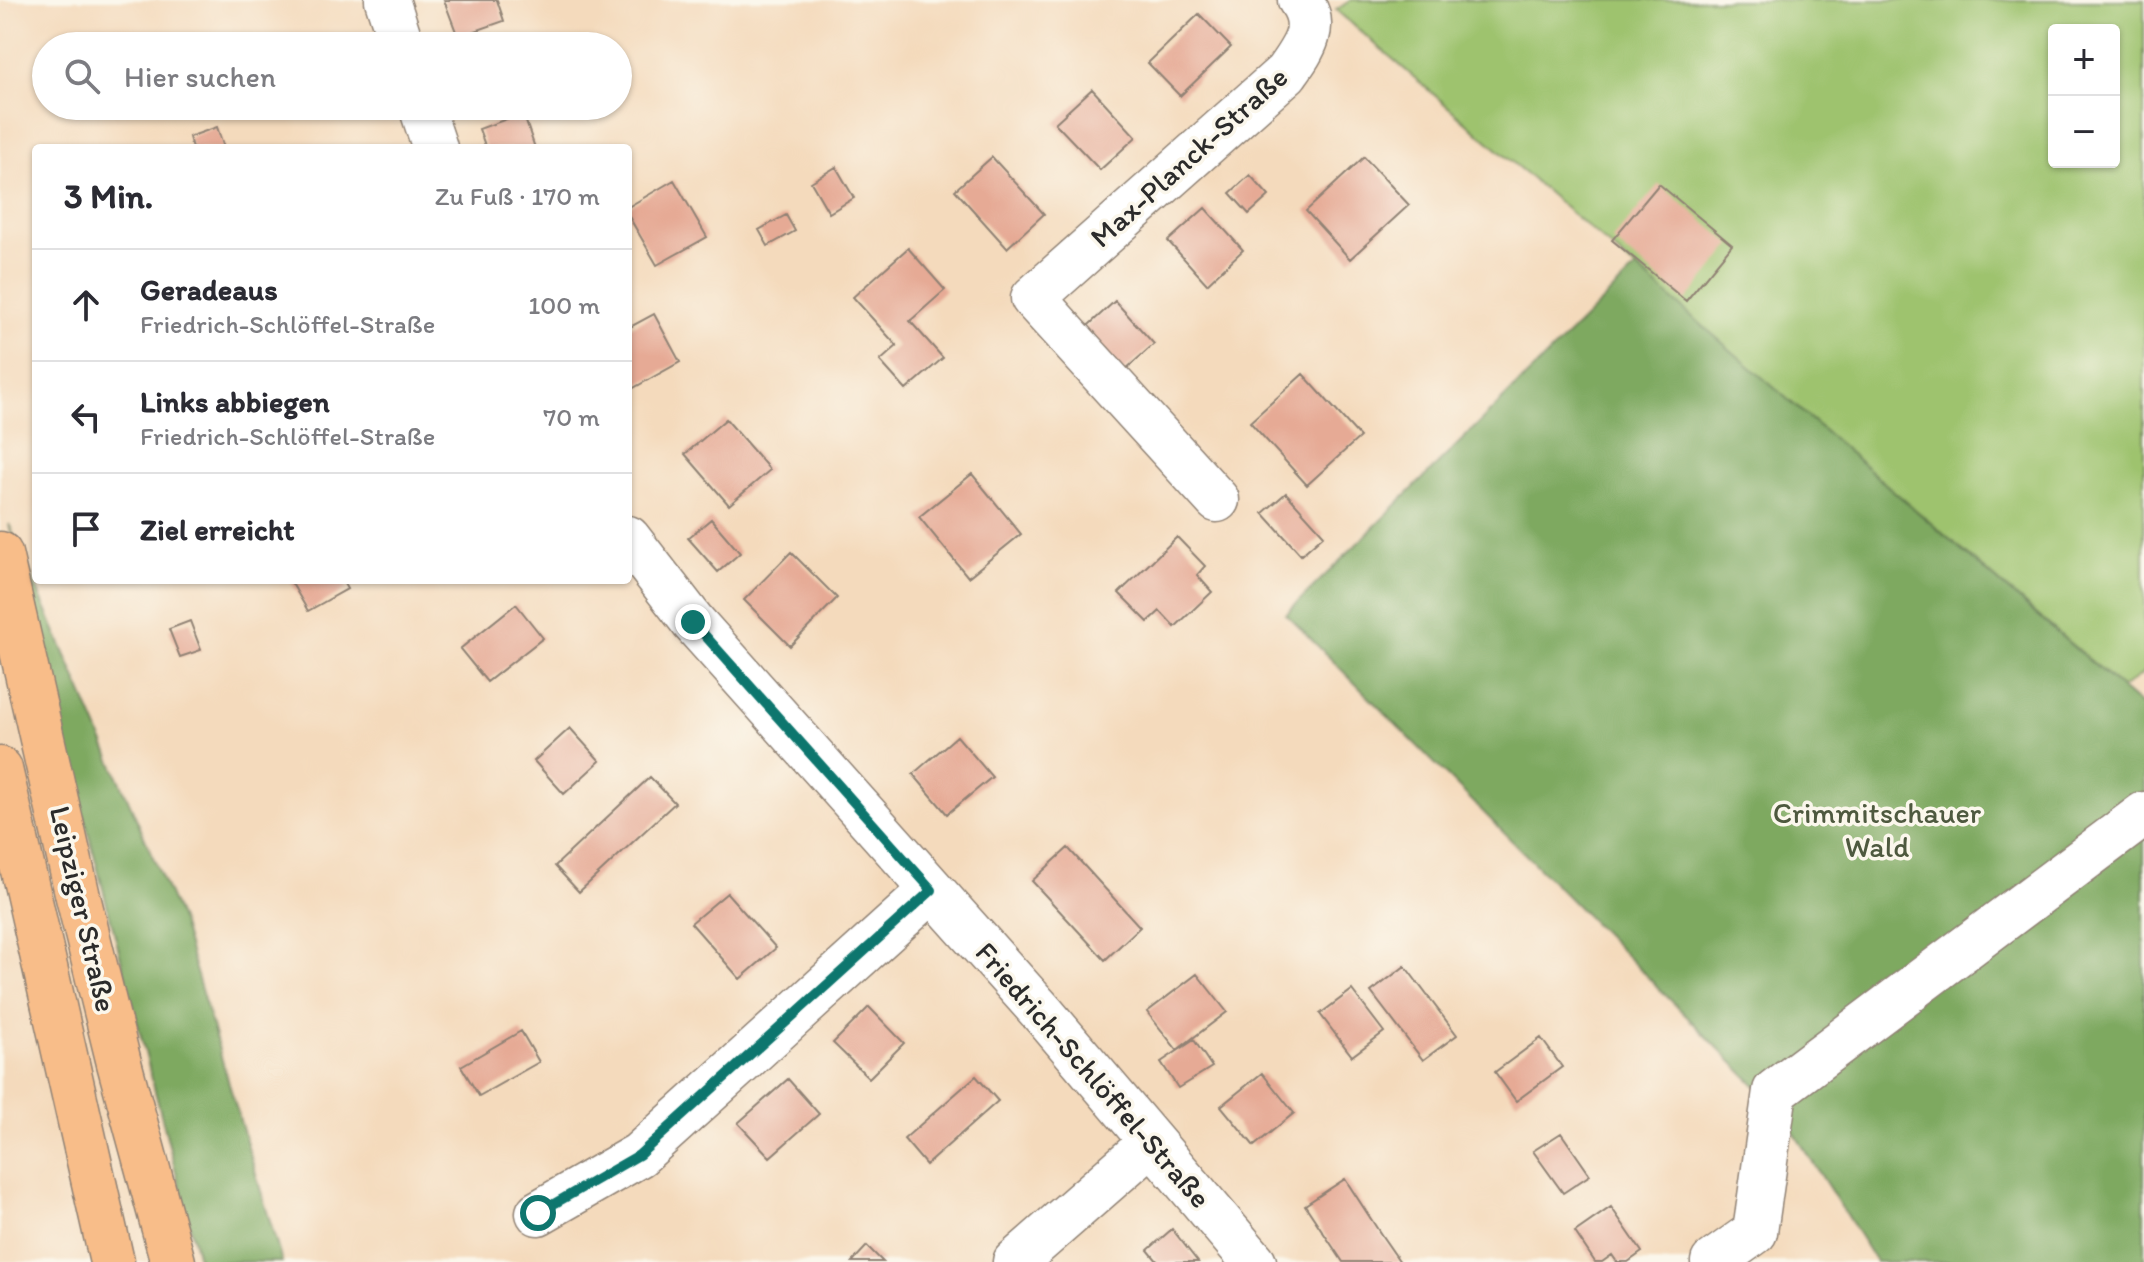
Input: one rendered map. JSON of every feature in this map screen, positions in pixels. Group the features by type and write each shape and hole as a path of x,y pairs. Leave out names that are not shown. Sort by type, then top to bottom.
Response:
{"main road":[{"name":"Leipziger Straße","path":"0,554 82,912 173,1262"},
{"name":"Leipziger Straße","path":"0,769 112,1262"}],"street":[{"path":"387,0 397,32"},
{"name":"Max-Planck-Straße","path":"1217,500 1033,298 1286,73 1308,43 1308,11 1300,0"},
{"path":"426,120 434,144"},
{"name":"Friedrich-Schlöffel-Straße","path":"632,543 693,622 1045,1016 1254,1262"},
{"path":"1713,1262 1755,1232 1775,1091 2144,814"},
{"path":"538,1213 639,1155 932,890"},
{"path":"1015,1262 1152,1142"}],"green space":[{"path":"1351,0 2144,0 2144,673 2122,688 1336,10"},
{"name":"Crimmitschauer Wald","path":"1636,268 2144,708 2144,1262 1876,1262 1779,1109 1286,614"},
{"path":"9,524 32,577 32,584 35,584 181,922 282,1262 199,1262"}],"building":[{"path":"444,0 497,0 504,21 472,32 456,32"},
{"path":"1199,14 1231,47 1180,96 1148,63"},
{"path":"1092,89 1136,137 1100,170 1055,123"},
{"path":"504,120 525,120 534,144 485,144 479,129"},
{"path":"217,127 223,144 191,144 189,137"},
{"path":"992,157 1044,214 1007,248 955,190"},
{"path":"1364,157 1409,205 1350,259 1306,211"},
{"path":"836,167 854,198 829,213 811,182"},
{"path":"1250,175 1269,196 1249,214 1230,193"},
{"path":"674,180 707,237 657,265 632,222 632,205"},
{"path":"1659,184 1732,245 1686,301 1612,240"},
{"path":"1205,208 1243,250 1207,284 1168,241"},
{"path":"786,215 795,231 768,246 759,230"},
{"path":"908,248 945,290 910,321 943,358 906,390 880,361 897,346 853,297"},
{"path":"1115,301 1154,344 1116,378 1078,335"},
{"path":"654,314 680,362 632,389 632,326"},
{"path":"1303,374 1360,437 1307,485 1250,422"},
{"path":"726,419 770,470 729,505 685,454"},
{"path":"972,474 1021,534 968,577 919,517"},
{"path":"1286,493 1324,535 1301,555 1263,513"},
{"path":"711,519 740,553 718,572 688,538"},
{"path":"1177,537 1205,566 1197,575 1212,592 1175,627 1160,611 1148,622 1119,593"},
{"path":"791,552 837,598 790,646 744,600"},
{"path":"292,584 344,584 347,589 308,611"},
{"path":"516,604 543,638 487,682 460,649"},
{"path":"190,621 201,650 180,657 169,629"},
{"path":"570,728 600,761 564,794 534,761"},
{"path":"957,736 992,777 947,814 913,774"},
{"path":"650,777 675,803 579,892 555,866"},
{"path":"1068,848 1140,927 1105,960 1032,881"},
{"path":"727,893 776,948 740,979 691,923"},
{"path":"1405,966 1457,1035 1423,1060 1371,992"},
{"path":"1197,974 1227,1012 1177,1050 1147,1012"},
{"path":"1352,990 1384,1032 1352,1056 1320,1014"},
{"path":"869,1007 904,1043 869,1078 833,1043"},
{"path":"521,1031 539,1062 479,1096 461,1066"},
{"path":"1541,1038 1562,1067 1516,1101 1495,1072"},
{"path":"1194,1040 1212,1067 1178,1088 1161,1062"},
{"path":"1262,1073 1294,1113 1254,1146 1221,1106"},
{"path":"976,1076 998,1101 926,1165 904,1139"},
{"path":"788,1079 819,1114 770,1157 738,1123"},
{"path":"1561,1133 1590,1175 1563,1193 1533,1151"},
{"path":"1345,1179 1400,1262 1343,1262 1305,1205"},
{"path":"1611,1207 1642,1252 1628,1262 1617,1262 1612,1255 1602,1262 1595,1262 1575,1232"},
{"path":"1172,1229 1198,1262 1158,1262 1148,1250"},
{"path":"867,1246 883,1262 852,1262"}],"route":[{"path":"538,1213 639,1155 932,890 693,622"}]}
